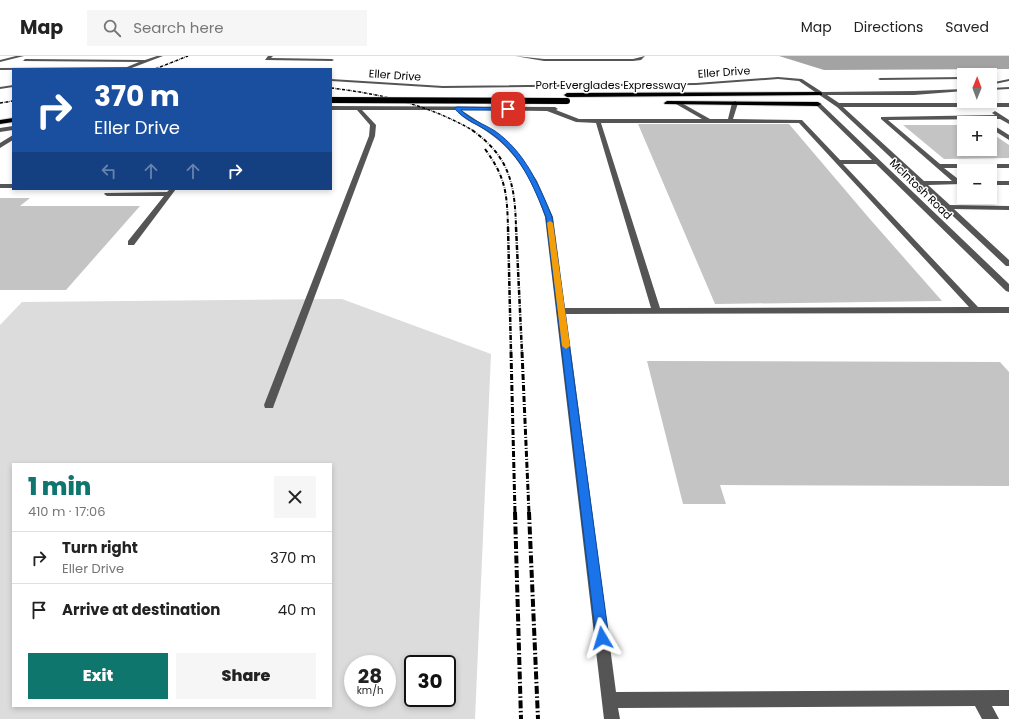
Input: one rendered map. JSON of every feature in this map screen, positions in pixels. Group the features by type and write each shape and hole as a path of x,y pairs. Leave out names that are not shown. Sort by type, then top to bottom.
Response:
{"highway":[{"name":"Port Everglades Expressway","path":"332,94 567,98 630,102"},
{"name":"Port Everglades Expressway","path":"332,100 820,94"},
{"name":"Port Everglades Expressway","path":"662,103 818,104"},
{"path":"0,114 12,113"},
{"path":"0,122 12,120"}],"street":[{"path":"0,57 5,56"},
{"path":"0,61 40,56"},
{"path":"130,68 161,56"},
{"path":"270,56 267,60 332,60"},
{"path":"516,56 549,60 633,60 643,56"},
{"path":"0,67 23,58 149,61"},
{"path":"0,67 60,68"},
{"name":"Eller Drive","path":"332,80 406,86 457,87 696,84 778,78 804,82 838,105"},
{"path":"880,78 957,78"},
{"path":"899,93 906,86 925,78"},
{"path":"997,78 1009,79"},
{"path":"997,82 1009,79"},
{"path":"0,88 12,86"},
{"path":"457,87 457,108 461,114 494,133 523,161 535,182 549,217 562,310 612,719"},
{"path":"997,89 1009,88"},
{"path":"957,90 820,94 818,104 957,106"},
{"path":"997,102 1009,98"},
{"path":"678,103 709,121"},
{"path":"730,121 736,103"},
{"name":"McIntosh Road","path":"818,104 1009,289"},
{"path":"997,105 1009,104"},
{"name":"McIntosh Road","path":"838,105 1009,264"},
{"path":"332,108 564,109"},
{"path":"269,405 372,136 373,125 358,108"},
{"path":"987,108 1009,122"},
{"path":"548,109 578,121 800,121 976,310"},
{"path":"997,117 1001,117"},
{"path":"957,118 883,118 938,166 957,180"},
{"path":"598,121 656,310"},
{"path":"0,130 12,128"},
{"path":"997,130 1009,138"},
{"path":"0,146 12,138"},
{"path":"838,162 877,162"},
{"path":"938,166 1009,166"},
{"path":"921,183 957,183"},
{"path":"997,183 1009,183"},
{"path":"0,186 12,186"},
{"path":"107,194 171,191"},
{"path":"131,243 171,191"},
{"path":"990,207 1009,202"},
{"path":"946,207 1009,208"},
{"path":"562,310 1009,310"},
{"path":"979,698 991,719"},
{"path":"610,700 1009,698"}],"shaded area":[{"path":"779,56 1009,56 1009,69 957,68 957,69 824,70"},
{"path":"342,299 491,354 475,719 0,719 0,325 22,302"}],"building":[{"path":"638,124 789,124 942,301 715,304"},
{"path":"903,125 957,125 957,156 997,156 997,137 1009,145 1009,158 944,159"},
{"path":"0,198 30,198 20,206 140,206 66,290 0,290"},
{"path":"647,361 1000,362 1009,372 1009,486 720,485 726,504 683,504"}],"railway":[{"path":"158,68 188,56"},
{"path":"332,88 387,97 405,102 440,114 474,131"},
{"path":"0,103 12,101"},
{"path":"472,130 485,140 495,151 508,173 514,198 516,228"},
{"path":"485,149 492,159 504,186 508,228"},
{"path":"508,227 511,353"},
{"path":"516,227 522,353"},
{"path":"511,352 515,513"},
{"path":"522,352 529,513"},
{"path":"515,512 521,719"},
{"path":"529,512 538,719"}],"slow traffic":[{"path":"550,223 566,346"}],"route":[{"path":"508,109 457,108 461,114 483,126 502,139 523,161 540,192 549,217 602,638"}]}
